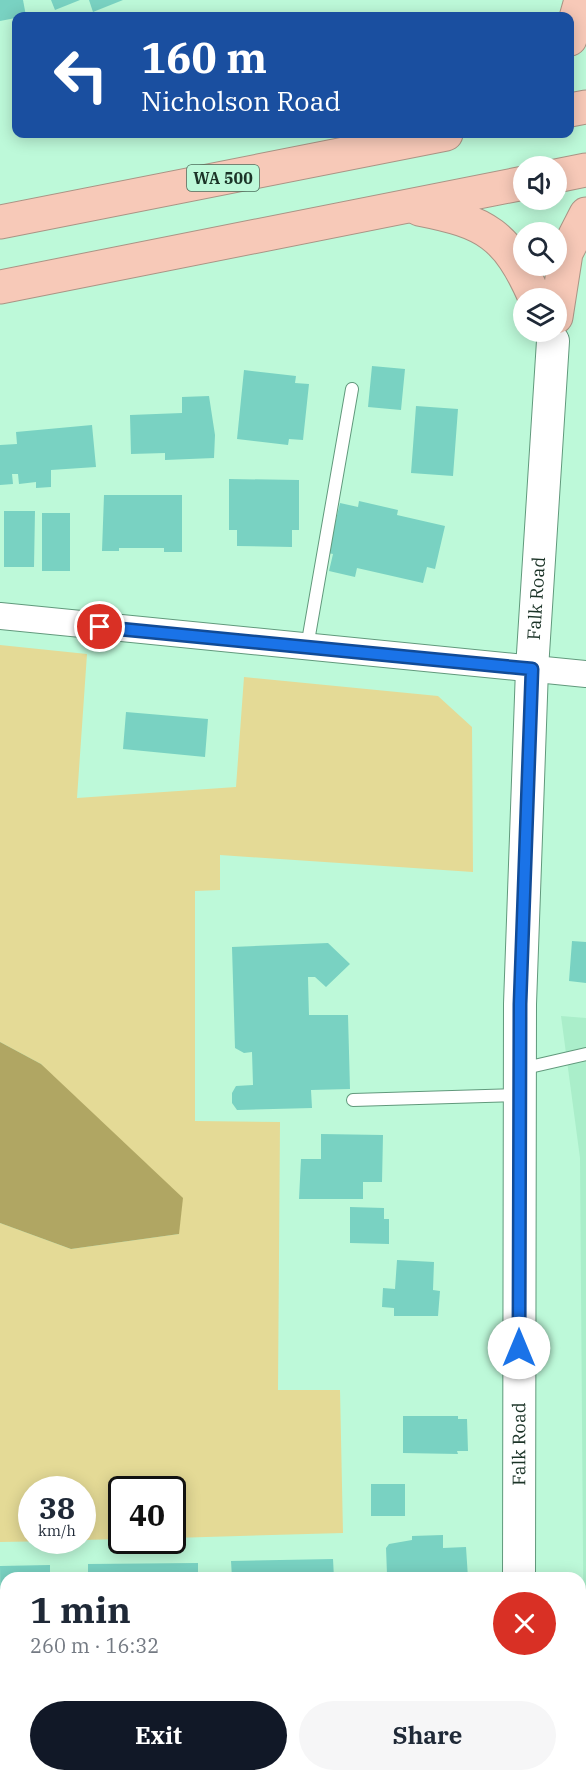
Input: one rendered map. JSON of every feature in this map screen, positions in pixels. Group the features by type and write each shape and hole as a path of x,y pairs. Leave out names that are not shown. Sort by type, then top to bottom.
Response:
{"highway":[{"path":"574,25 581,0"},
{"name":"WA 500","path":"0,222 426,138"},
{"path":"567,174 586,170"},
{"path":"0,287 513,185"},
{"path":"408,207 457,216 494,235 509,249 531,288"},
{"path":"560,288 566,253 586,214"}],"street":[{"name":"Falk Road","path":"519,1572 520,1082 532,669 552,342"},
{"path":"0,616 586,674"}],"lane":[{"path":"307,647 352,389"},
{"path":"353,1100 520,1082 586,1054"}],"shaded area":[{"path":"0,645 87,654 77,798 236,787 244,677 438,696 472,727 473,872 220,855 220,890 195,891 195,1121 280,1122 278,1390 340,1390 343,1533 186,1538 186,1476 108,1476 108,1539 96,1540 96,1476 18,1476 18,1542 0,1542 0,1223 71,1249 179,1234 41,1064 0,1042"},
{"path":"561,1016 586,1018 586,1572 583,1572 580,1158"},
{"path":"0,1042 41,1064 183,1198 179,1234 71,1249 0,1223"}],"building":[{"path":"0,0 23,0 25,12 12,12 12,19 0,21"},
{"path":"51,0 80,0 55,10"},
{"path":"89,0 123,0 93,12"},
{"path":"372,366 405,369 401,410 368,407"},
{"path":"244,370 296,376 295,383 309,384 303,440 289,439 288,445 237,439"},
{"path":"209,396 215,435 214,458 165,460 165,453 131,454 130,415 182,413 182,397"},
{"path":"416,406 458,409 453,476 411,473"},
{"path":"92,425 96,467 51,470 51,487 36,488 36,482 19,484 18,474 12,474 13,484 0,485 0,445 17,444 16,432"},
{"path":"229,479 299,480 299,530 292,530 292,547 237,546 237,530 229,530"},
{"path":"104,495 182,495 182,552 164,552 164,548 119,548 119,551 102,551"},
{"path":"359,501 398,510 397,515 445,526 435,569 427,567 423,583 357,568 355,577 329,571 333,554 328,553 340,503 358,507"},
{"path":"4,511 35,511 34,567 4,567"},
{"path":"42,513 70,513 70,571 42,571"},
{"path":"126,712 208,719 205,757 123,749"},
{"path":"572,941 586,942 586,983 569,981"},
{"path":"328,943 350,964 326,987 315,977 308,977 309,1015 348,1015 350,1089 311,1090 312,1108 237,1110 232,1103 232,1093 236,1086 253,1085 252,1052 244,1053 235,1048 232,947"},
{"path":"321,1134 383,1135 382,1182 363,1182 363,1199 299,1199 301,1159 321,1159"},
{"path":"350,1207 384,1208 384,1219 389,1219 389,1244 350,1243"},
{"path":"397,1260 434,1262 433,1290 440,1291 438,1316 394,1316 394,1308 382,1307 383,1288 395,1289"},
{"path":"403,1416 458,1416 458,1419 467,1419 468,1451 457,1451 458,1454 403,1453"},
{"path":"371,1484 405,1484 405,1516 371,1516"},
{"path":"443,1535 443,1548 466,1547 468,1572 387,1572 386,1548 389,1544 412,1540 412,1536"},
{"path":"333,1559 334,1572 232,1572 231,1561"},
{"path":"198,1563 198,1572 88,1572 88,1564"},
{"path":"50,1565 50,1572 0,1572 0,1566"}],"route":[{"path":"100,627 532,669 520,1004 519,1348"}]}
